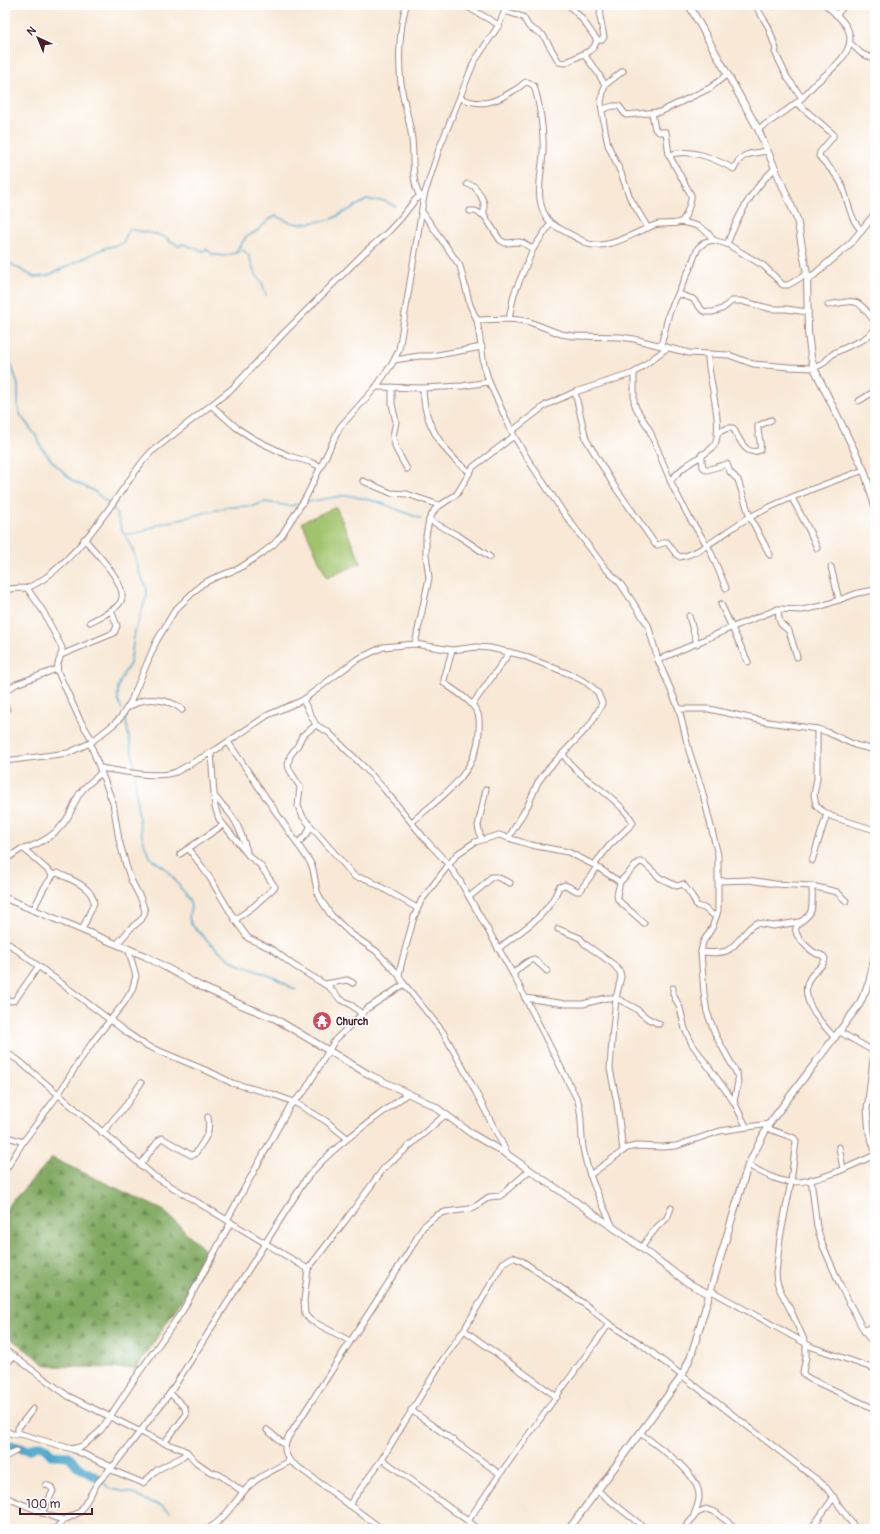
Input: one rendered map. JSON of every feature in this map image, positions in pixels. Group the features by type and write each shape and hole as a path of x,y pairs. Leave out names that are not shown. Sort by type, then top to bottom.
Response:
{"street":[{"path":"406,5 402,27 401,79 412,140 415,183 417,191 422,196"},
{"path":"464,5 499,25"},
{"path":"5,761 68,754 92,742 114,724 134,694 156,642 175,610 202,584 238,569 274,544 301,506 340,427 376,387 395,360 399,350 423,214 422,196 474,62 499,25 507,5"},
{"path":"569,5 582,19 597,40"},
{"path":"597,40 602,40 604,38 600,17 601,5"},
{"path":"689,5 758,129 797,219 807,274 811,357 814,368 864,470 874,494 875,506"},
{"path":"755,5 768,26 776,49 775,52 787,77 802,98"},
{"path":"758,129 797,103 836,66 850,43 847,28 826,5"},
{"path":"836,15 845,5"},
{"path":"505,11 523,17 529,27 543,35 560,62 565,63 587,52 597,44 597,40"},
{"path":"850,43 862,54 875,59"},
{"path":"587,52 586,57 598,73 605,86"},
{"path":"622,71 605,86 602,98 608,145 621,173 630,198 648,228"},
{"path":"603,109 616,106 621,108 626,115 652,113 667,109 715,85 728,74"},
{"path":"460,98 470,103 481,104 514,91 526,82 534,86 538,102 543,144 542,171 539,183 542,209 551,223 588,244 597,245 628,237 661,224 680,222 702,228 709,232 713,240"},
{"path":"797,103 833,134 833,137 820,152 819,156 840,181 855,223 862,231"},
{"path":"652,113 656,131 664,131 667,134 669,155 691,195 692,199 684,219 680,222"},
{"path":"669,155 679,152 703,155 734,169 738,160 744,156 767,151"},
{"path":"727,244 737,220 750,197 763,180 775,168"},
{"path":"467,184 474,186 482,198 485,216 501,242 519,242 533,249"},
{"path":"5,591 13,588 27,588 52,572 71,555 151,452 212,406 233,388 282,335 388,232 401,218 414,200 422,196"},
{"path":"470,211 475,211 485,216"},
{"path":"423,214 460,266 470,305 477,320 484,365 489,382 513,433 529,461 563,512 600,562 620,583 648,625 658,660 679,709 689,751 697,770 718,855 718,911 712,928 703,942 701,952 707,1012 716,1036 731,1061 738,1078 734,1102"},
{"path":"807,281 850,243 862,231 875,214"},
{"path":"509,319 516,288 533,249 551,223"},
{"path":"661,346 670,313 698,248 705,242 713,240 727,244 764,266 783,285 788,285 807,274"},
{"path":"679,294 693,299 702,310 706,312 713,312 722,309 732,301 741,300 772,309 808,312"},
{"path":"828,305 856,302 864,308 875,322"},
{"path":"477,320 509,319 531,322 561,334 574,336 620,337 634,339 689,353 729,355 741,361 753,364 814,368 822,364 838,351 864,339 875,330"},
{"path":"395,360 418,356 432,356 482,347"},
{"path":"415,644 429,578 426,555 426,536 429,520 435,509 457,494 470,472 480,461 546,405 575,392 634,373 667,348"},
{"path":"670,481 684,467 713,448 718,438 716,408 709,375 708,355"},
{"path":"634,373 634,402 636,408 649,430 670,481 689,517 707,545 726,588"},
{"path":"376,387 423,388 462,386 489,382"},
{"path":"392,387 392,404 396,422 393,436 396,449 407,469"},
{"path":"423,388 425,407 439,438 457,462 470,472"},
{"path":"859,401 875,391"},
{"path":"575,392 586,440 613,484 655,544 657,545 667,542 680,557 707,545 750,517 792,498 864,470"},
{"path":"212,406 237,428 254,439 289,456 321,467"},
{"path":"718,433 728,428 733,428 743,447 749,452 755,452 760,450 761,446 757,430 758,426 771,420"},
{"path":"702,454 703,467 707,470 727,464 730,472 738,480 750,517 770,556"},
{"path":"362,481 391,492 407,494 439,505"},
{"path":"792,498 817,548"},
{"path":"429,520 460,536 490,557"},
{"path":"84,539 103,561 121,589 122,600 118,606 90,622"},
{"path":"831,567 839,600"},
{"path":"27,588 43,611 62,648 61,655 57,663 57,669 80,720 92,742 113,803 119,840 126,865 131,880 144,905 145,911 141,920 131,928 117,944"},
{"path":"658,660 778,609 802,610 822,606 858,593 875,590"},
{"path":"721,604 748,662"},
{"path":"778,609 779,620 781,624 789,631 797,657"},
{"path":"61,655 114,633 117,626 111,610"},
{"path":"689,616 697,644"},
{"path":"101,770 164,775 176,772 211,753 268,716 303,700 340,671 368,653 383,647 415,644 452,650 477,647 510,652 572,675 587,683 598,693 602,703 590,726 538,782 528,805 509,837"},
{"path":"412,822 461,780 476,751 478,739 478,713 472,705 444,683 452,650"},
{"path":"472,705 510,652"},
{"path":"5,692 16,684 57,669"},
{"path":"126,708 143,700 151,699 177,705 182,710"},
{"path":"303,700 316,725 328,732 360,763 448,864 469,897 513,974 578,1101 581,1113 581,1137 590,1175 613,1228"},
{"path":"5,705 7,710 5,714"},
{"path":"679,709 709,709 779,724 817,729 856,745 875,750"},
{"path":"316,725 302,736 298,745 290,756 288,764 289,769 300,787 298,800 300,811 310,827 355,877 368,879 417,908"},
{"path":"817,729 817,778 814,795 816,805 827,814 875,830"},
{"path":"228,742 310,862 317,891 331,915 351,934 376,951 399,975 403,985 443,1032 508,1155"},
{"path":"211,753 214,796 217,813 223,825 248,855 260,865 275,887 254,906 235,920"},
{"path":"498,949 513,936 536,921 554,899 559,887 565,885 580,891 609,846 633,823 616,800 576,770 563,754"},
{"path":"5,860 21,849 35,846 57,832 68,817 81,791 96,778 101,770"},
{"path":"481,839 478,826 486,789"},
{"path":"214,796 235,819 248,855"},
{"path":"812,861 827,814"},
{"path":"180,854 223,825"},
{"path":"297,844 307,834 310,827"},
{"path":"399,975 417,908 448,864 457,854 481,839 499,835 568,852 596,866 620,882"},
{"path":"24,849 52,875"},
{"path":"189,849 210,878 235,920 252,940 272,950 293,965 325,984 340,999 350,1004 362,1014"},
{"path":"644,923 618,900 617,895 620,882 640,862 644,863 660,878 677,886 684,884 697,906 704,908 716,917"},
{"path":"33,910 52,875 58,873 81,884 92,897 94,903 82,930"},
{"path":"469,897 491,877 497,877 510,883"},
{"path":"719,881 749,880 775,884 812,886 837,892 846,901"},
{"path":"701,952 722,952 732,949 750,928 757,923 773,926 800,921 807,917 812,907 812,886"},
{"path":"5,898 128,948 198,985 241,1005 274,1018 368,1074 434,1106 472,1134 530,1170 688,1283 709,1292 812,1348 875,1369"},
{"path":"800,921 796,926 798,937 816,953 824,956 825,958 824,962 812,974 808,983 808,998 810,1006 818,1019 835,1038"},
{"path":"558,929 576,936 588,947 613,964 620,972 621,977 616,998 610,1069 617,1103 623,1152"},
{"path":"5,941 145,1045 210,1072 232,1083 272,1094 294,1102 326,1121 347,1138"},
{"path":"5,1171 23,1142 58,1095 94,1040 124,1003 135,982 135,969 128,948"},
{"path":"569,1529 682,1376 691,1356 748,1165 767,1126 840,1032 859,1005 867,989 875,955"},
{"path":"513,974 522,965 532,959 547,971"},
{"path":"5,998 11,1001 15,1000 38,967"},
{"path":"325,984 347,980 353,983"},
{"path":"72,1449 81,1447 101,1430 183,1310 290,1106 304,1092 335,1040 362,1014 403,985"},
{"path":"673,988 674,998 680,1008 685,1029 692,1044 734,1102 746,1126"},
{"path":"525,998 566,1004 583,1004 606,998 616,998 635,1008 647,1018 659,1024"},
{"path":"840,1032 874,1052 867,1109 869,1133 875,1151"},
{"path":"5,1052 18,1060 140,1165 167,1185 308,1269"},
{"path":"102,1133 126,1105 141,1083"},
{"path":"55,1529 64,1520 80,1512 98,1482 141,1431 170,1393 195,1356 238,1285 251,1267 265,1242 306,1179 318,1165 347,1138 377,1118 408,1093"},
{"path":"350,1341 310,1320 305,1314 304,1300 308,1269 384,1168 445,1115"},
{"path":"140,1165 158,1140 162,1138 191,1155 195,1154 209,1132 210,1126 208,1117"},
{"path":"590,1175 627,1148 636,1146 676,1146 720,1131 746,1126 767,1126 794,1138 796,1140 791,1182 780,1238 776,1274 777,1282 806,1344 806,1358 803,1372 804,1375 810,1379 875,1409"},
{"path":"5,1136 23,1142"},
{"path":"839,1147 843,1169"},
{"path":"748,1165 769,1176 791,1182 835,1173 875,1154"},
{"path":"284,1446 411,1248 423,1226 437,1215 445,1212 470,1209 489,1197 500,1196 530,1170"},
{"path":"811,1179 817,1227 823,1246 841,1287 864,1331 875,1347"},
{"path":"641,1248 656,1228 667,1218 671,1208"},
{"path":"349,1505 382,1459 442,1361 464,1330 504,1263 514,1257 590,1308 609,1324 641,1344 819,1481 834,1497 856,1529"},
{"path":"468,1521 500,1474 609,1324"},
{"path":"864,1331 875,1325"},
{"path":"464,1330 557,1397"},
{"path":"5,1350 68,1396 164,1443 187,1452 196,1462 209,1471 220,1475 243,1492"},
{"path":"5,1365 14,1356"},
{"path":"164,1443 186,1415 185,1408 170,1393"},
{"path":"21,1434 18,1432 18,1428 33,1409"},
{"path":"411,1410 500,1474"},
{"path":"5,1430 12,1434 21,1434 72,1449 143,1483 157,1470 182,1457 187,1452"},
{"path":"266,1430 284,1446 290,1460 382,1529"},
{"path":"640,1433 675,1458 696,1483 699,1497 693,1518"},
{"path":"5,1457 16,1451"},
{"path":"382,1459 479,1529"},
{"path":"208,1529 214,1526 228,1512 250,1485 290,1460"},
{"path":"42,1513 53,1491 51,1487 46,1486"},
{"path":"598,1491 646,1529"},
{"path":"5,1497 42,1513 64,1520"},
{"path":"811,1529 834,1497"},
{"path":"684,1529 701,1510 710,1510 737,1529"}],"green space":[{"path":"336,507 361,563 327,578 302,522"},
{"path":"52,1158 163,1210 211,1256 136,1369 47,1366 5,1334 5,1214 8,1206"}],"waterway":[{"path":"5,259 14,266 34,277 47,276 105,248 121,244 124,241 129,229 160,235 178,246 183,244 203,251 206,249 212,254 223,256 235,253 246,237 257,231 270,219 276,216 289,222 299,224 332,219 367,200 384,201 395,206"},
{"path":"235,253 243,250 249,256 255,274 262,283 266,295"},
{"path":"5,356 12,366 18,385 18,407 21,416 36,436 42,448 52,461 73,481 94,491 111,506 116,512 123,533 130,534 142,532 160,524 228,507 253,506 266,502 289,506 299,504"},
{"path":"307,502 347,495 379,502 421,519"},
{"path":"122,709 118,700 118,687 130,664 135,631 147,595 147,589 139,572 134,553 124,533"},
{"path":"125,716 135,769"},
{"path":"135,775 139,818 147,851 153,860 164,867 190,901 191,907 189,917 191,924 228,958 238,964 273,977 296,990"},
{"path":"5,1443 28,1450 42,1446 47,1449 51,1455 69,1456 78,1467 99,1479"},
{"path":"101,1480 110,1489 132,1493 145,1500 162,1506 170,1512"}],"place":[{"name":"Church","path":"322,1021"}]}
